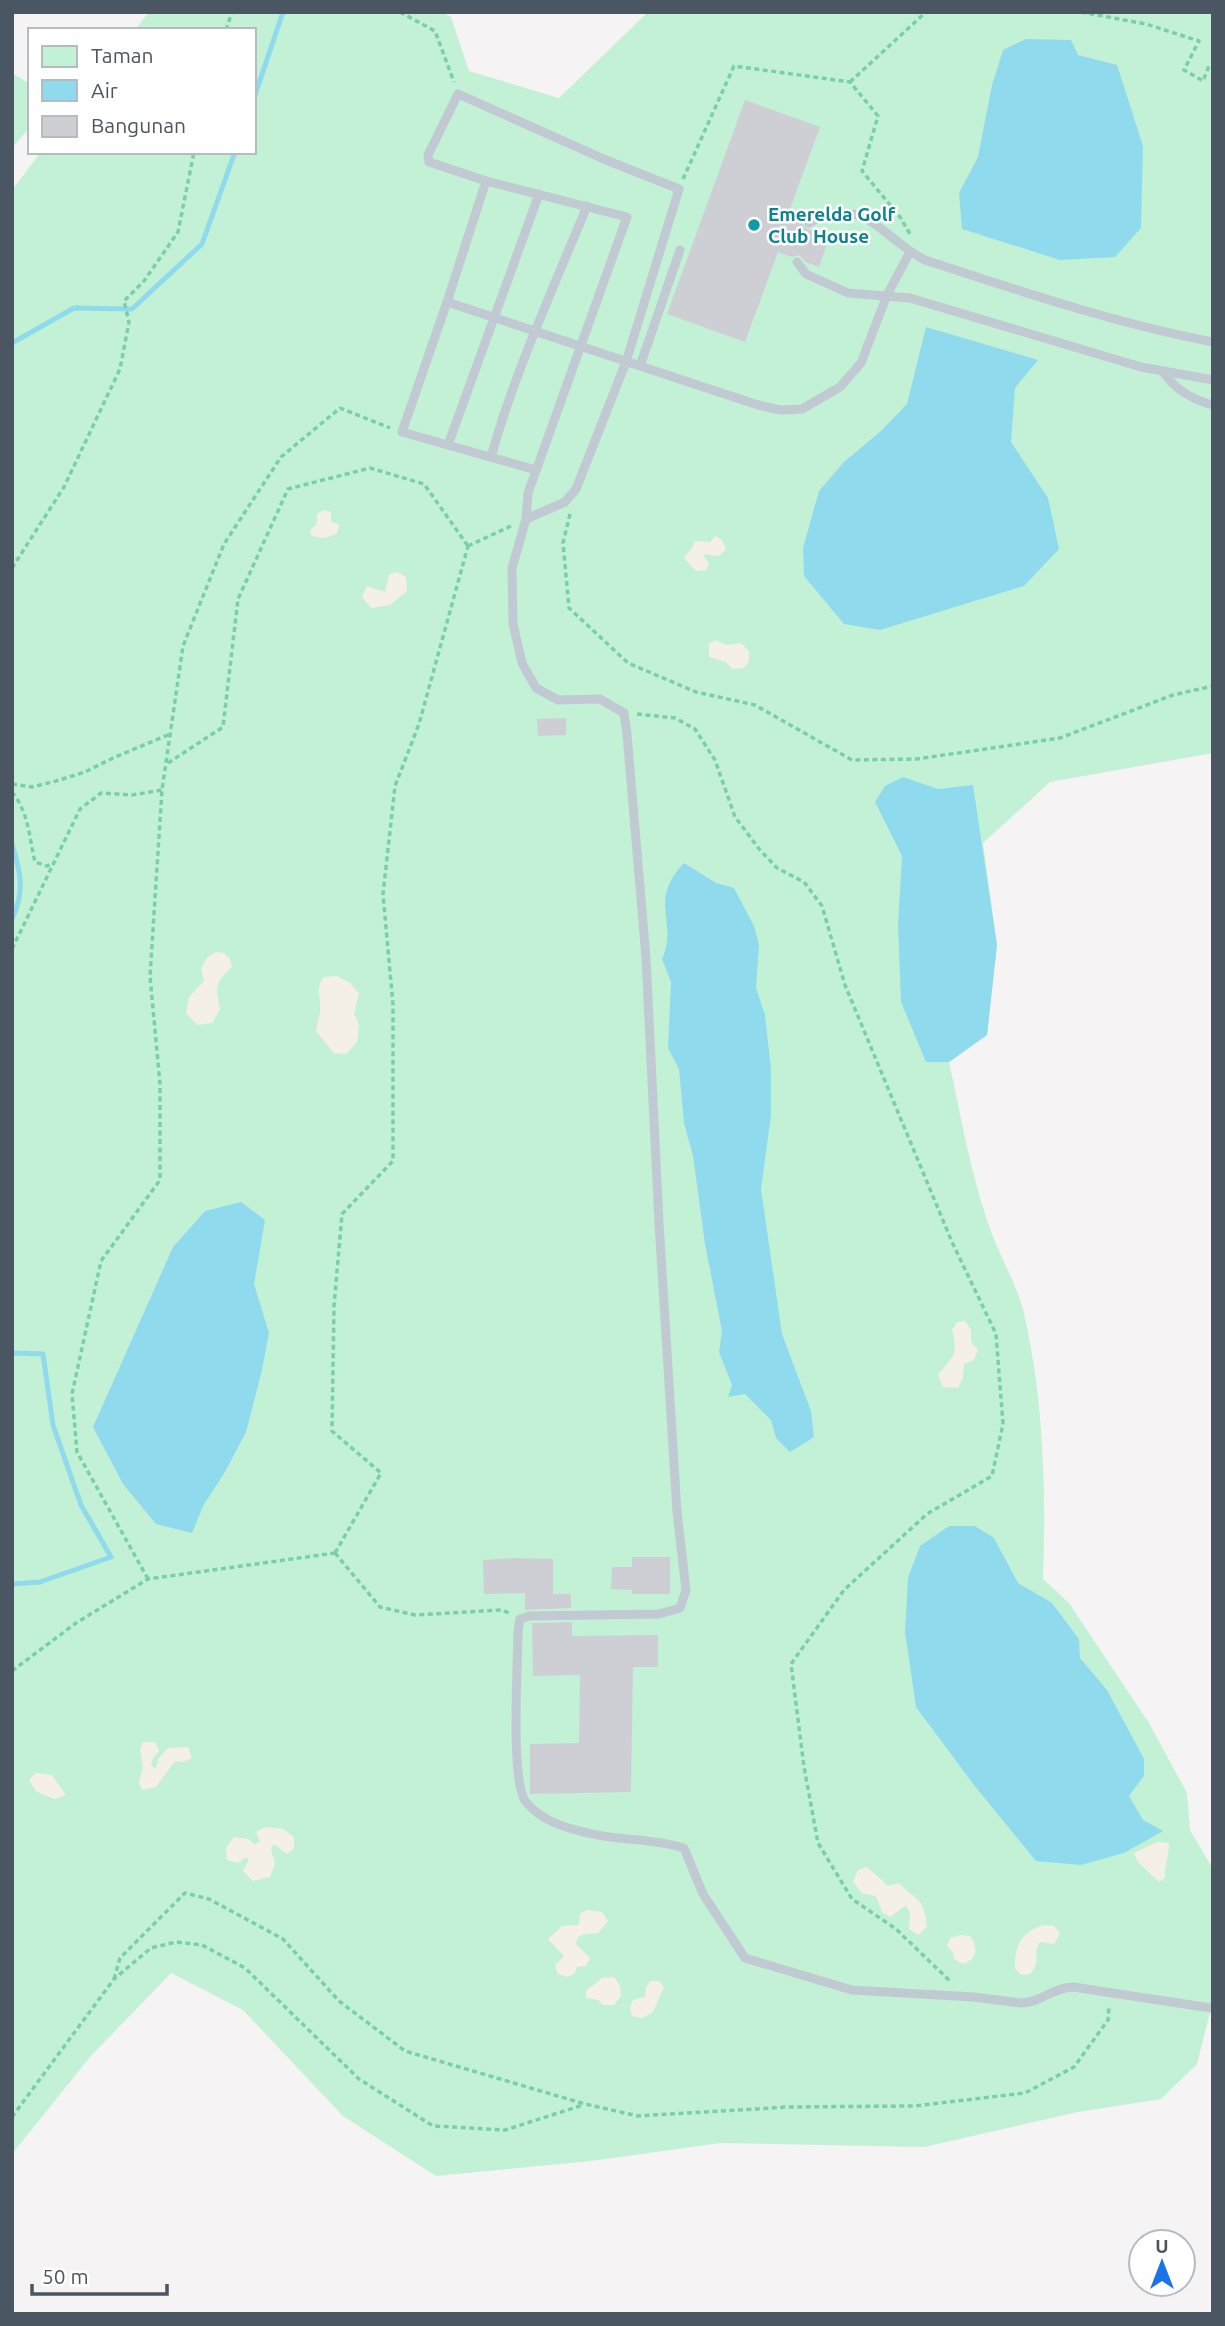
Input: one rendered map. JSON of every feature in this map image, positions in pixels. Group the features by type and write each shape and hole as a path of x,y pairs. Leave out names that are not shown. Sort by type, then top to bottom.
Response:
{"lane":[{"path":"526,519 565,502 576,489 626,362 679,189 606,160 458,94 428,155 428,159 433,163 486,181 627,218 528,493 526,519 512,568 513,624 522,663 536,688 558,699 600,699 624,713 646,958 677,1512 686,1590 680,1608 659,1614 529,1616 520,1619 518,1725 520,1788 525,1801 542,1817 590,1834 684,1848 703,1894 745,1958 852,1990 1028,2003 1065,1987 1210,2008"},
{"path":"486,181 402,432 536,470"},
{"path":"448,445 539,194"},
{"path":"491,457 499,428 536,330 587,206"},
{"path":"809,223 823,215 843,212 864,218 890,233 910,253 925,260 1073,308 1157,331 1213,342"},
{"path":"640,366 680,250"},
{"path":"447,302 758,405 780,410 802,409 841,387 861,363 887,295 910,253"},
{"path":"797,262 806,274 848,293 910,298 1163,372 1213,380"},
{"path":"1163,372 1171,384 1200,402 1213,405"}],"path":[{"path":"400,12 435,31 458,94"},
{"path":"850,82 926,12"},
{"path":"1081,12 1146,24 1199,41 1184,70 1203,81 1209,66 1213,68"},
{"path":"689,161 734,66 850,82 878,116 862,171 900,217 913,238 910,253"},
{"path":"12,568 64,487 120,369 129,322 124,300 144,281 178,232 194,154"},
{"path":"148,1579 77,1452 72,1394 101,1261 160,1180 160,1084 150,976 162,790 183,646 224,544 281,457 340,408 402,432"},
{"path":"167,764 223,727 238,599 288,489 370,468 424,484 468,546"},
{"path":"576,489 563,543 569,608 628,663 696,692 755,705 852,760 917,759 1060,738 1173,695 1213,686"},
{"path":"335,1553 381,1473 332,1431 334,1307 342,1214 393,1161 393,1005 383,894 395,786 418,724 468,546 526,519"},
{"path":"624,713 675,718 695,729 715,760 735,817 777,868 804,882 822,906 845,985 952,1241 996,1334 1003,1424 992,1476 927,1514 844,1590 791,1664 804,1768 818,1843 852,1899 896,1929 955,1986 973,1997"},
{"path":"12,783 32,787 56,781 85,772 170,734"},
{"path":"12,949 80,809 101,793 132,795 162,790"},
{"path":"12,792 22,804 28,822 35,862 47,866 56,862"},
{"path":"12,1671 76,1623 148,1579 335,1553"},
{"path":"335,1553 380,1607 415,1615 502,1610 520,1619"},
{"path":"114,1979 120,1958 185,1893 209,1899 284,1939 339,2001 405,2051 585,2104 638,2116 787,2108 915,2106 1025,2093 1074,2067 1108,2020 1109,1994"},
{"path":"12,2117 114,1979 150,1948 176,1942 202,1945 245,1968 359,2079 433,2126 505,2130 585,2104"}],"green space":[{"path":"149,12 441,12 451,17 469,71 559,98 648,12 1213,12 1213,753 1050,782 983,843 997,945 987,1035 949,1062 976,1184 992,1235 1018,1294 1031,1350 1042,1448 1043,1579 1069,1603 1149,1723 1187,1793 1190,1830 1213,1869 1211,2008 1197,2064 1161,2099 1078,2112 924,2147 720,2143 591,2161 436,2176 343,2116 243,2010 171,1973 90,2057 12,2154 12,190 39,154 256,154 256,28 137,28"},
{"path":"12,73 28,83 28,129 12,148"}],"sand":[{"path":"324,510 331,512 331,522 339,524 337,534 324,538 312,536 310,530 317,524 317,514"},
{"path":"715,536 722,540 726,549 719,556 703,554 709,564 706,570 696,571 684,558 695,541 710,542"},
{"path":"397,572 406,577 407,591 390,605 371,608 362,597 367,586 385,592 389,575"},
{"path":"715,640 727,645 741,643 749,651 749,661 744,668 732,669 726,662 709,657 709,644"},
{"path":"216,952 224,953 230,959 232,967 218,985 220,1009 212,1023 197,1025 186,1013 189,997 204,981 201,968 207,958"},
{"path":"337,976 350,983 359,994 354,1013 359,1026 357,1042 346,1054 334,1053 316,1031 320,1012 319,985 324,977"},
{"path":"965,1321 971,1330 971,1342 978,1350 974,1360 964,1364 963,1377 958,1388 943,1387 938,1375 955,1351 952,1330 957,1322"},
{"path":"143,1742 155,1742 159,1751 151,1765 156,1769 158,1759 168,1748 188,1747 192,1758 183,1762 175,1761 156,1787 142,1790 139,1783 143,1766 140,1749"},
{"path":"35,1773 52,1775 66,1795 54,1799 36,1791 29,1780"},
{"path":"265,1827 283,1829 294,1837 294,1848 287,1854 274,1844 271,1849 275,1864 270,1877 253,1881 243,1871 249,1860 246,1857 238,1863 227,1860 226,1848 234,1837 248,1839 254,1844 260,1842 256,1832"},
{"path":"1157,1842 1169,1843 1165,1878 1159,1882 1138,1862 1134,1853"},
{"path":"867,1867 888,1886 899,1883 922,1904 927,1927 918,1935 909,1929 910,1913 906,1905 890,1917 882,1912 876,1896 862,1893 853,1882 858,1870"},
{"path":"587,1910 602,1912 608,1921 598,1933 578,1937 576,1944 590,1958 586,1966 577,1967 574,1974 567,1977 558,1974 555,1965 564,1956 548,1939 562,1926 579,1925 580,1914"},
{"path":"1044,1925 1054,1926 1060,1933 1054,1944 1040,1942 1036,1950 1034,1969 1030,1974 1021,1975 1015,1968 1018,1946 1025,1935"},
{"path":"970,1936 975,1949 974,1956 963,1964 954,1959 953,1952 947,1946 950,1938"},
{"path":"614,1977 620,1986 621,1996 614,2005 603,2005 598,2000 586,1998 586,1991 602,1978"},
{"path":"651,1981 659,1981 664,1987 653,2012 642,2018 632,2016 630,2008 633,2000 645,1997 646,1987"}],"water":[{"path":"1026,39 1071,40 1078,55 1117,65 1143,146 1141,228 1115,257 1060,260 962,229 959,193 978,157 992,85 1003,50"},
{"path":"926,327 1038,360 1015,388 1011,442 1048,498 1059,549 1024,586 880,630 844,624 804,576 803,548 819,491 844,462 881,431 907,404"},
{"path":"903,777 938,789 973,785 997,945 987,1035 949,1062 926,1062 901,1002 898,924 902,856 875,802 885,786"},
{"path":"684,863 716,883 734,888 754,926 759,945 756,988 765,1015 771,1069 771,1115 761,1189 782,1334 811,1411 814,1437 790,1452 776,1438 771,1420 745,1394 728,1397 732,1385 719,1352 722,1331 705,1244 693,1156 684,1123 679,1069 668,1048 671,982 662,959 667,934 665,901 673,877"},
{"path":"241,1202 265,1220 254,1284 269,1333 246,1432 203,1506 192,1533 156,1524 123,1484 93,1427 173,1247 205,1211"},
{"path":"949,1526 975,1526 994,1538 1018,1583 1052,1603 1079,1639 1080,1658 1107,1690 1144,1759 1144,1776 1129,1796 1143,1820 1163,1831 1124,1853 1081,1865 1036,1861 974,1785 916,1707 905,1632 908,1578 920,1546"}],"building":[{"name":"Emerelda Golf Club House","path":"745,100 820,127 787,217 802,223 808,230 816,228 831,233 819,267 806,262 799,255 792,257 778,252 745,342 667,314"},
{"path":"566,718 566,735 538,736 537,719"},
{"path":"632,1557 670,1557 670,1594 632,1594 632,1590 611,1589 612,1567 632,1567"},
{"path":"553,1559 553,1594 571,1594 571,1608 525,1610 525,1593 484,1594 483,1560"},
{"path":"572,1622 572,1636 658,1635 658,1667 633,1667 631,1792 530,1794 530,1744 579,1743 580,1675 533,1676 532,1623"}],"waterway":[{"path":"256,92 283,12"},
{"path":"12,343 74,308 132,309 202,244 234,154"},
{"path":"12,844 20,882 19,900 12,919"},
{"path":"12,1353 43,1354 53,1425 81,1505 111,1557 40,1582 12,1584"}],"place":[{"name":"Emerelda Golf Club House","path":"754,225"}]}
